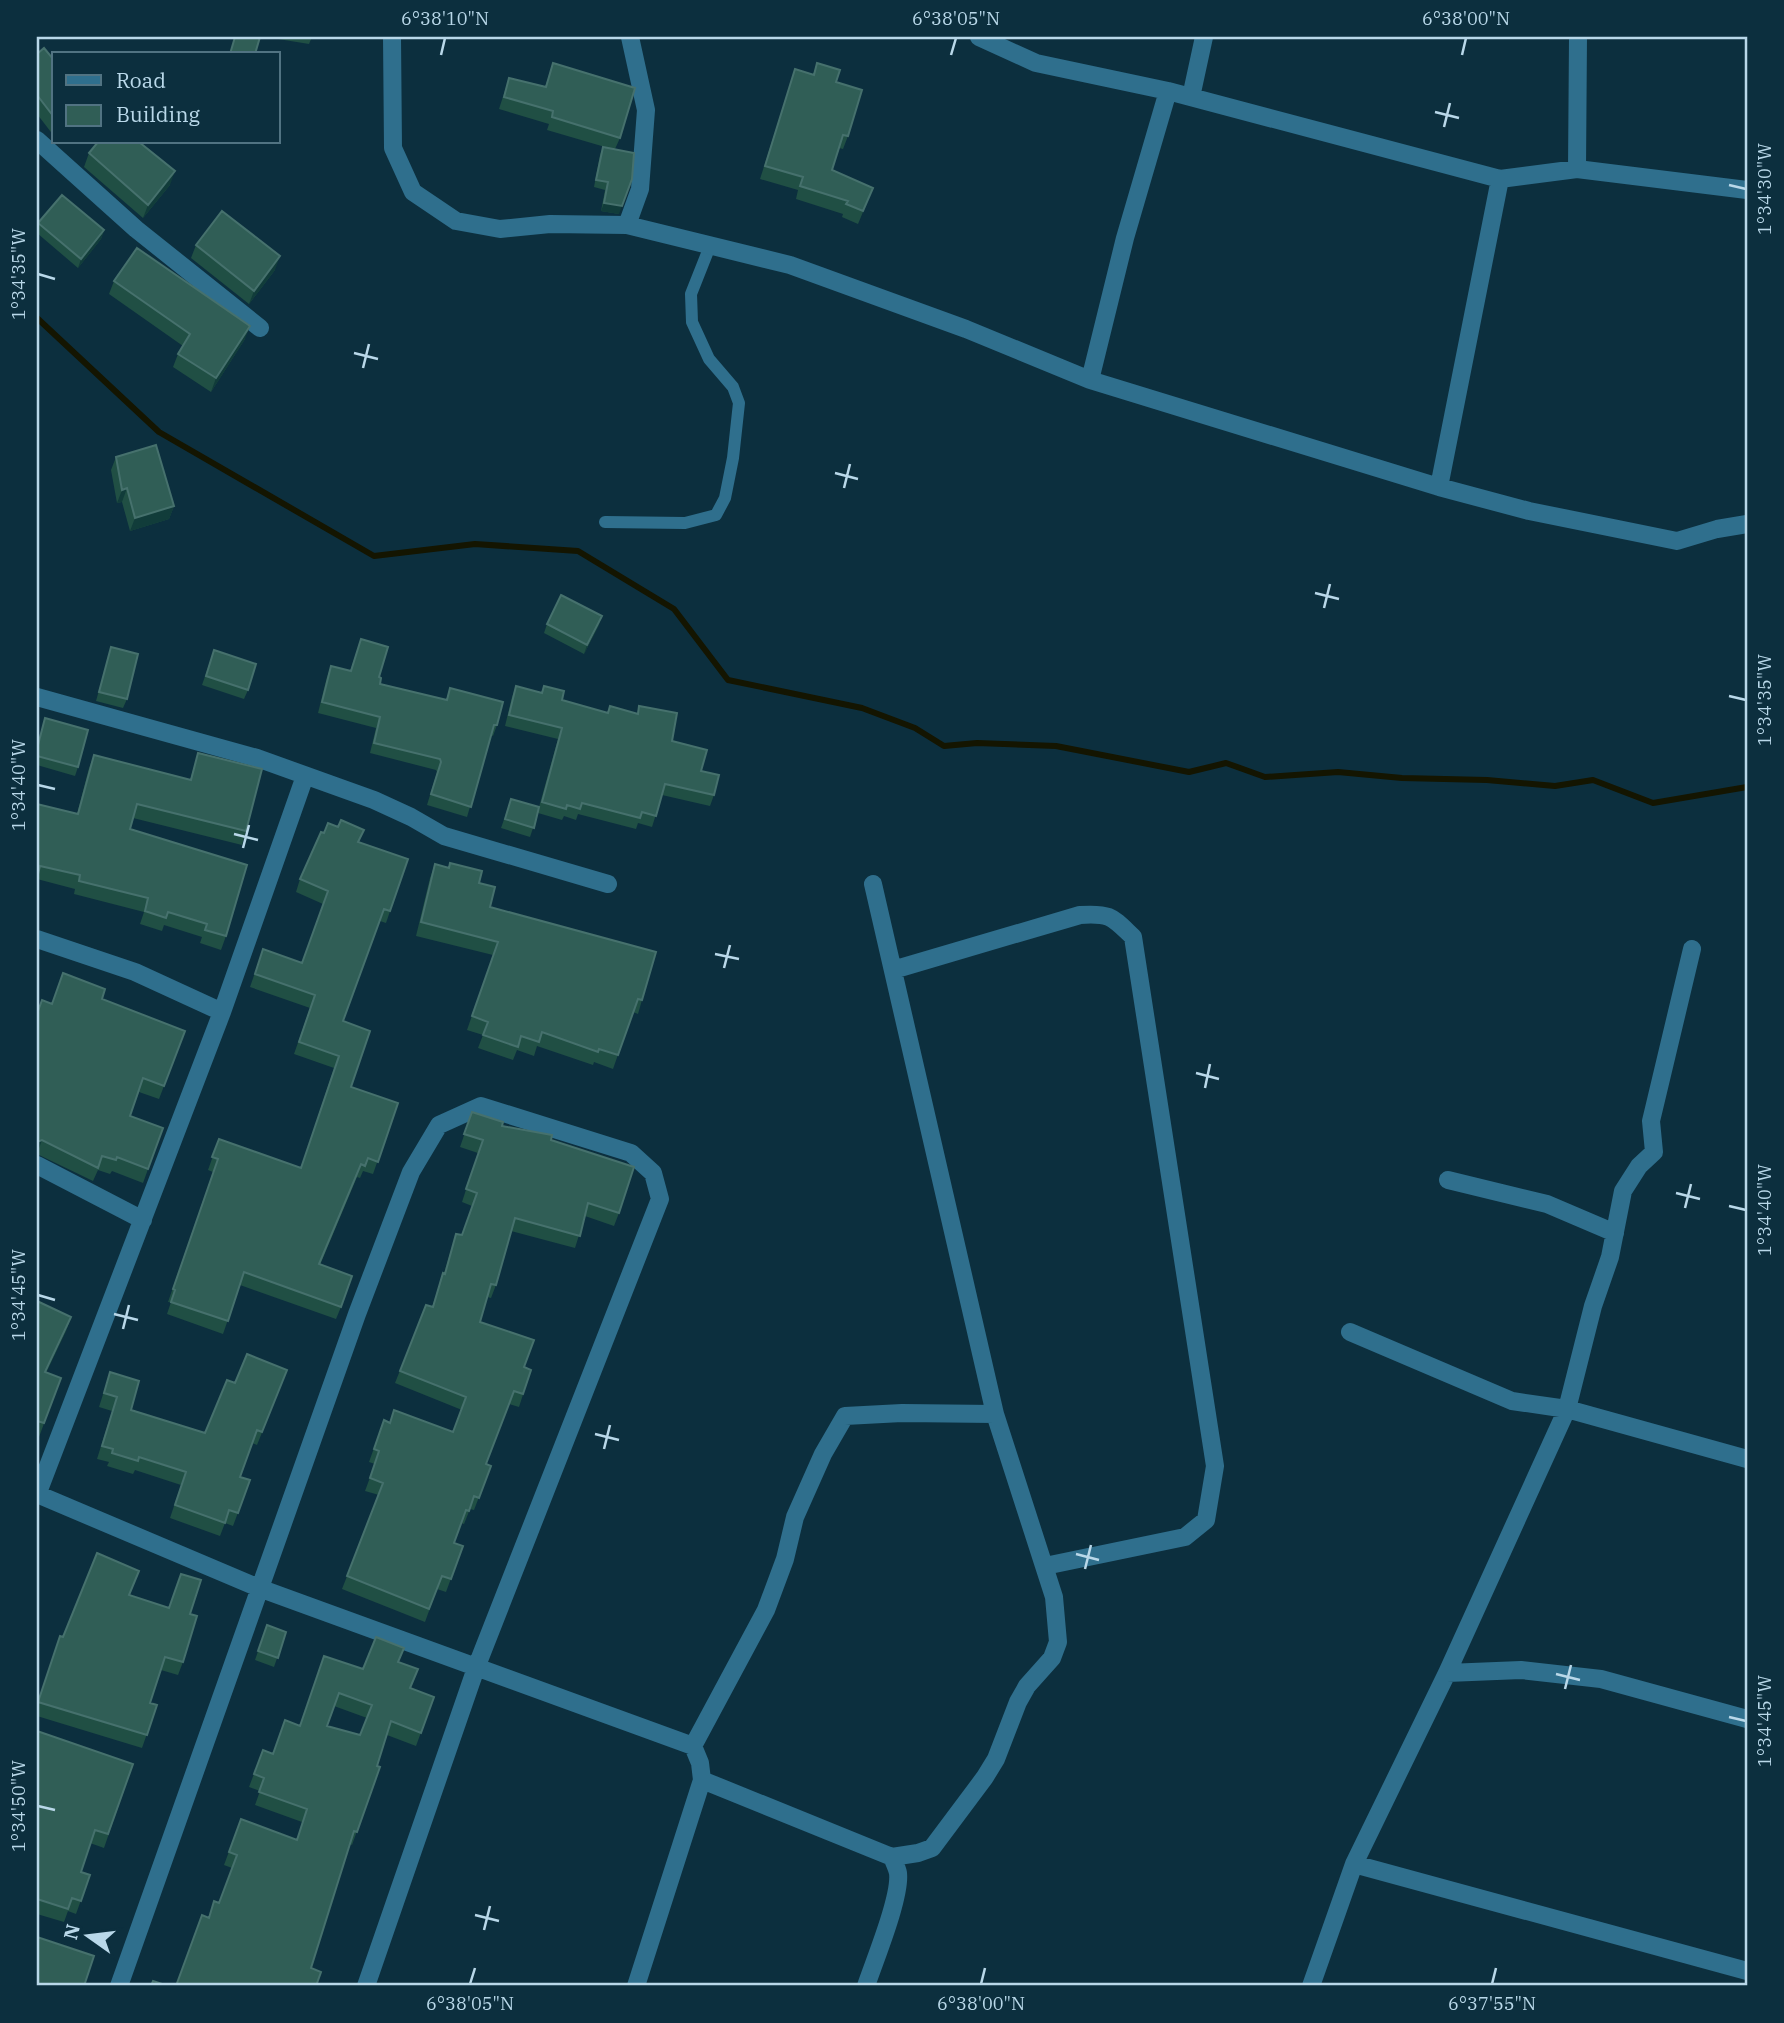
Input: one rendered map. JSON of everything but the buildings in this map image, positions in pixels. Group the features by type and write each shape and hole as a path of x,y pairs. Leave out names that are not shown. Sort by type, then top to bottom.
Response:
{"street":[{"path":"393,37 393,148 413,192 456,221 500,229 550,224 626,225 790,265 900,304 1090,380 1439,487 1529,511 1677,541 1717,529 1747,524"},
{"path":"626,225 640,189 646,110 630,37"},
{"path":"979,37 1036,63 1168,91 1500,178 1577,169 1747,190"},
{"path":"1191,97 1204,37"},
{"path":"1577,169 1578,37"},
{"path":"1090,380 1125,238 1168,91"},
{"path":"37,140 136,229 260,328"},
{"path":"1439,487 1500,178"},
{"path":"37,697 257,758 374,800 444,836 608,884"},
{"path":"305,776 222,1012 37,1494 259,1588 693,1746 700,1763 702,1780 636,1986"},
{"path":"702,1780 892,1857 932,1848 985,1777 996,1759 1018,1702 1027,1686 1052,1658 1058,1642 1054,1597 995,1414 873,884"},
{"path":"893,970 1080,915 1098,914 1112,917 1133,937 1215,1466 1206,1520 1185,1537 1045,1566"},
{"path":"37,939 135,972 222,1012"},
{"path":"1311,1986 1353,1864 1447,1673 1567,1409 1615,1233 1623,1191 1639,1166 1654,1152 1651,1121 1692,949"},
{"path":"119,1986 357,1314 411,1172 439,1125 481,1106 631,1153 653,1173 660,1199 476,1668 366,1986"},
{"path":"37,1165 143,1220"},
{"path":"1448,1180 1547,1204 1615,1233"},
{"path":"1350,1332 1512,1401 1567,1409 1747,1460"},
{"path":"693,1746 766,1610 785,1559 795,1517 823,1454 845,1416 902,1413 995,1414"},
{"path":"1447,1673 1521,1670 1601,1679 1747,1719"},
{"path":"866,1986 891,1910 898,1875 892,1857"},
{"path":"1353,1864 1747,1971"}],"lane":[{"path":"606,522 685,523 716,515 725,498 739,403 733,387 709,359 692,322 691,295 710,246"}],"waterway":[{"path":"37,318 159,432 374,556 475,544 578,551 674,609 728,680 862,708 915,728 944,746 977,743 1056,746 1189,772 1226,763 1265,777 1338,772 1555,786 1593,780 1653,803 1747,787"}]}
